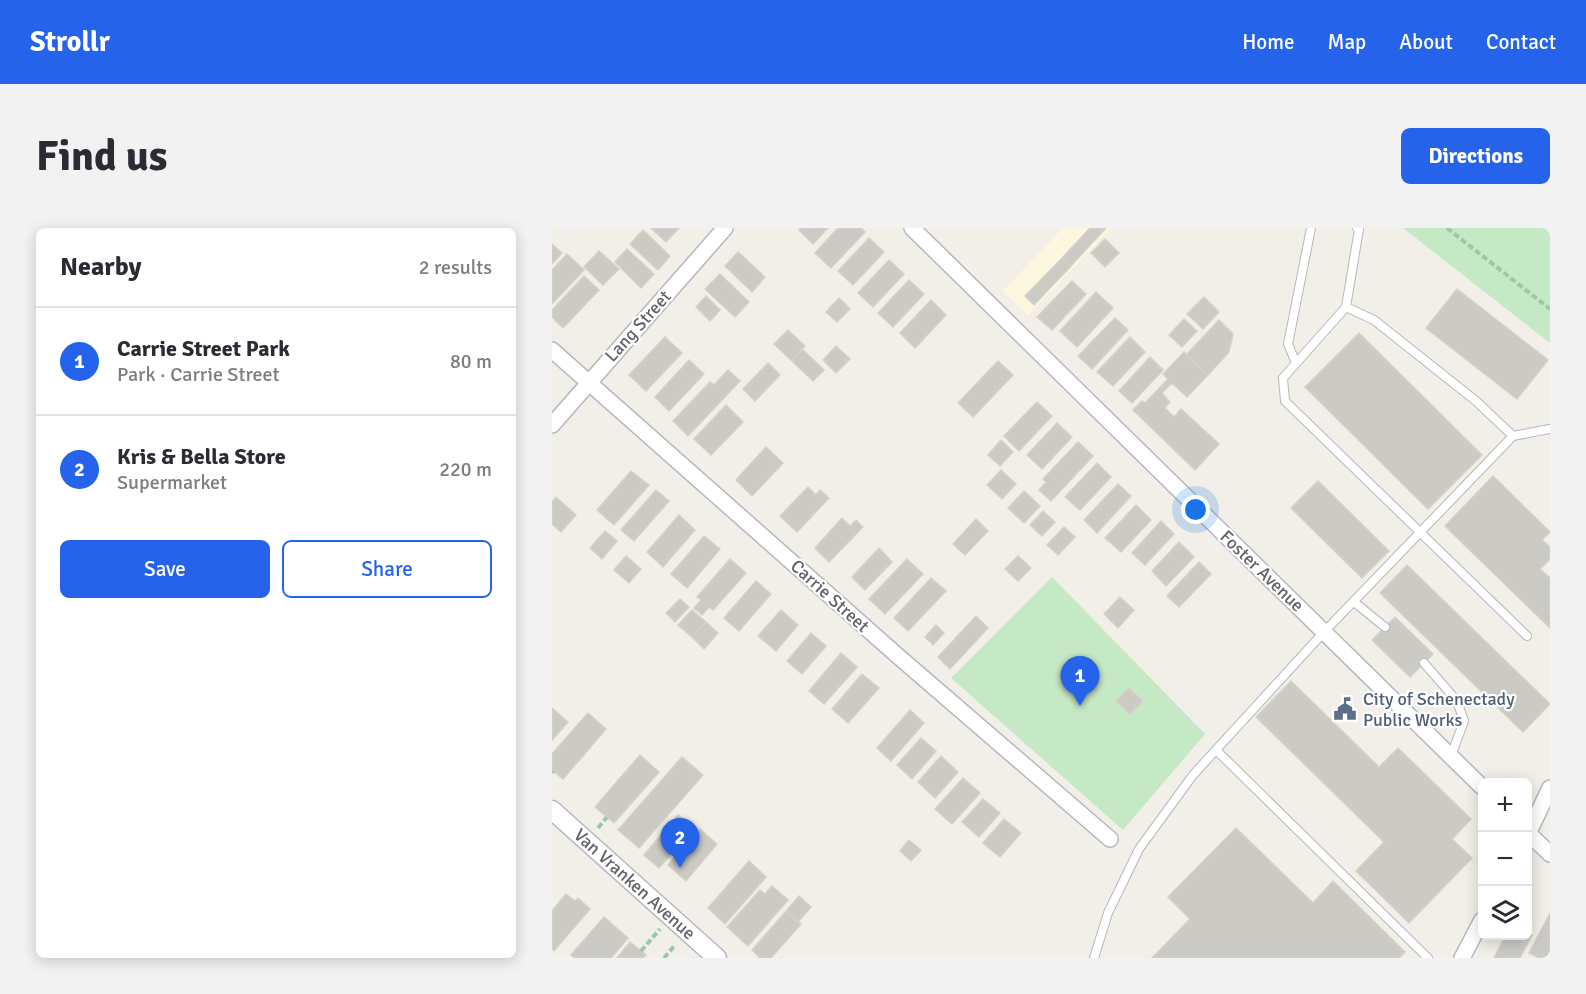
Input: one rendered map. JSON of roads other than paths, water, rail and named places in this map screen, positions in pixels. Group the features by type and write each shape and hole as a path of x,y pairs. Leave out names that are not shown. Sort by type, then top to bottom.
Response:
{"street":[{"name":"Lang Street","path":"552,425 725,228"},
{"name":"Foster Avenue","path":"912,228 1478,784"},
{"name":"Carrie Street","path":"552,350 899,657 1110,839"},
{"path":"1529,832 1550,788"},
{"name":"Van Vranken Avenue","path":"552,810 713,957"},
{"path":"1532,838 1550,854"},
{"path":"1462,958 1478,928"}],"lane":[{"path":"1296,363 1288,344 1311,228"},
{"path":"1357,228 1346,307 1283,378 1285,401 1527,636"},
{"path":"1346,307 1374,320 1476,401 1513,436"},
{"path":"1094,958 1108,913 1139,849 1193,775 1324,632 1513,436 1550,429"},
{"path":"1354,602 1385,627"},
{"path":"1424,663 1457,701 1464,721 1451,757"},
{"path":"1216,750 1428,958"}],"place":[{"name":"Carrie Street Park","path":"1080,706"},
{"name":"City of Schenectady Public Works","path":"1345,709"},
{"name":"Kris & Bella Store","path":"680,868"}]}
